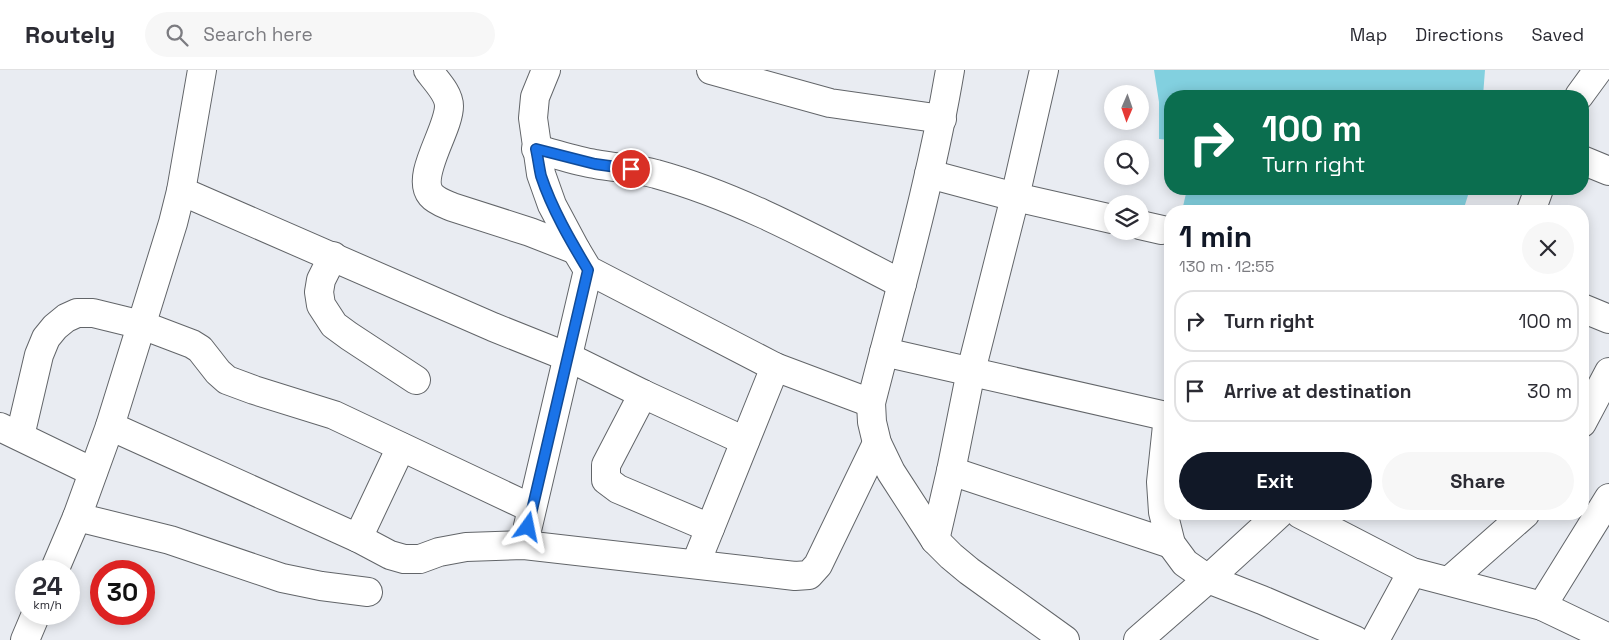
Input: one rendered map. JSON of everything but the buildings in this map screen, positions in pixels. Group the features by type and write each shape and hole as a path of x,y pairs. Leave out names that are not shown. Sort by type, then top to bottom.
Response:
{"street":[{"path":"59,560 77,517 110,426 142,325 181,191 202,70"},
{"path":"428,70 443,90 449,106 426,185 431,195 440,202 530,232 775,367 871,403"},
{"path":"524,545 531,508 568,357 582,260 552,205 541,174 536,149 533,118 535,97 546,70"},
{"path":"950,70 942,119 929,174 871,403 872,422 877,443 891,472 935,540 969,571 1065,640"},
{"path":"935,540 971,371 1015,197 1044,70"},
{"path":"1583,90 1598,70"},
{"path":"727,72 830,103 942,119"},
{"path":"536,149 595,164 654,174 721,196 803,233 902,284"},
{"path":"1589,163 1609,171"},
{"path":"929,174 1015,197 1104,217"},
{"path":"181,191 494,327 568,357 745,441"},
{"path":"333,256 321,280 319,292 321,305 334,324 349,336 416,380"},
{"path":"1589,311 1609,319"},
{"path":"93,472 10,432 46,338 55,326 77,313 93,313 142,325 192,344 200,349 218,372 228,380 334,415 531,508"},
{"path":"884,352 1164,416"},
{"path":"696,563 775,367"},
{"path":"1589,410 1609,372"},
{"path":"643,394 606,465 606,480 618,489 710,528"},
{"path":"110,426 358,538 390,555 404,559 420,559 439,552 466,547 524,545 696,563 795,576 809,575 818,565 877,443"},
{"path":"358,538 402,447"},
{"path":"1164,463 1162,482 1164,516"},
{"path":"951,471 1171,544"},
{"path":"1542,606 1609,498"},
{"path":"77,517 170,540 282,578 368,592"},
{"path":"1165,520 1171,544 1184,564 1208,579 1355,640"},
{"path":"1138,640 1272,520"},
{"path":"1312,520 1412,572 1542,606 1609,638"},
{"path":"1449,581 1517,520"},
{"path":"1374,640 1412,572"},
{"path":"25,640 31,625"}],"water":[{"path":"1154,70 1485,70 1483,90 1164,90 1164,139 1159,139 1159,102"},
{"path":"1186,195 1468,195 1465,205 1183,205"}],"route":[{"path":"528,527 588,270 552,205 541,174 536,149 595,164 631,169"}]}
